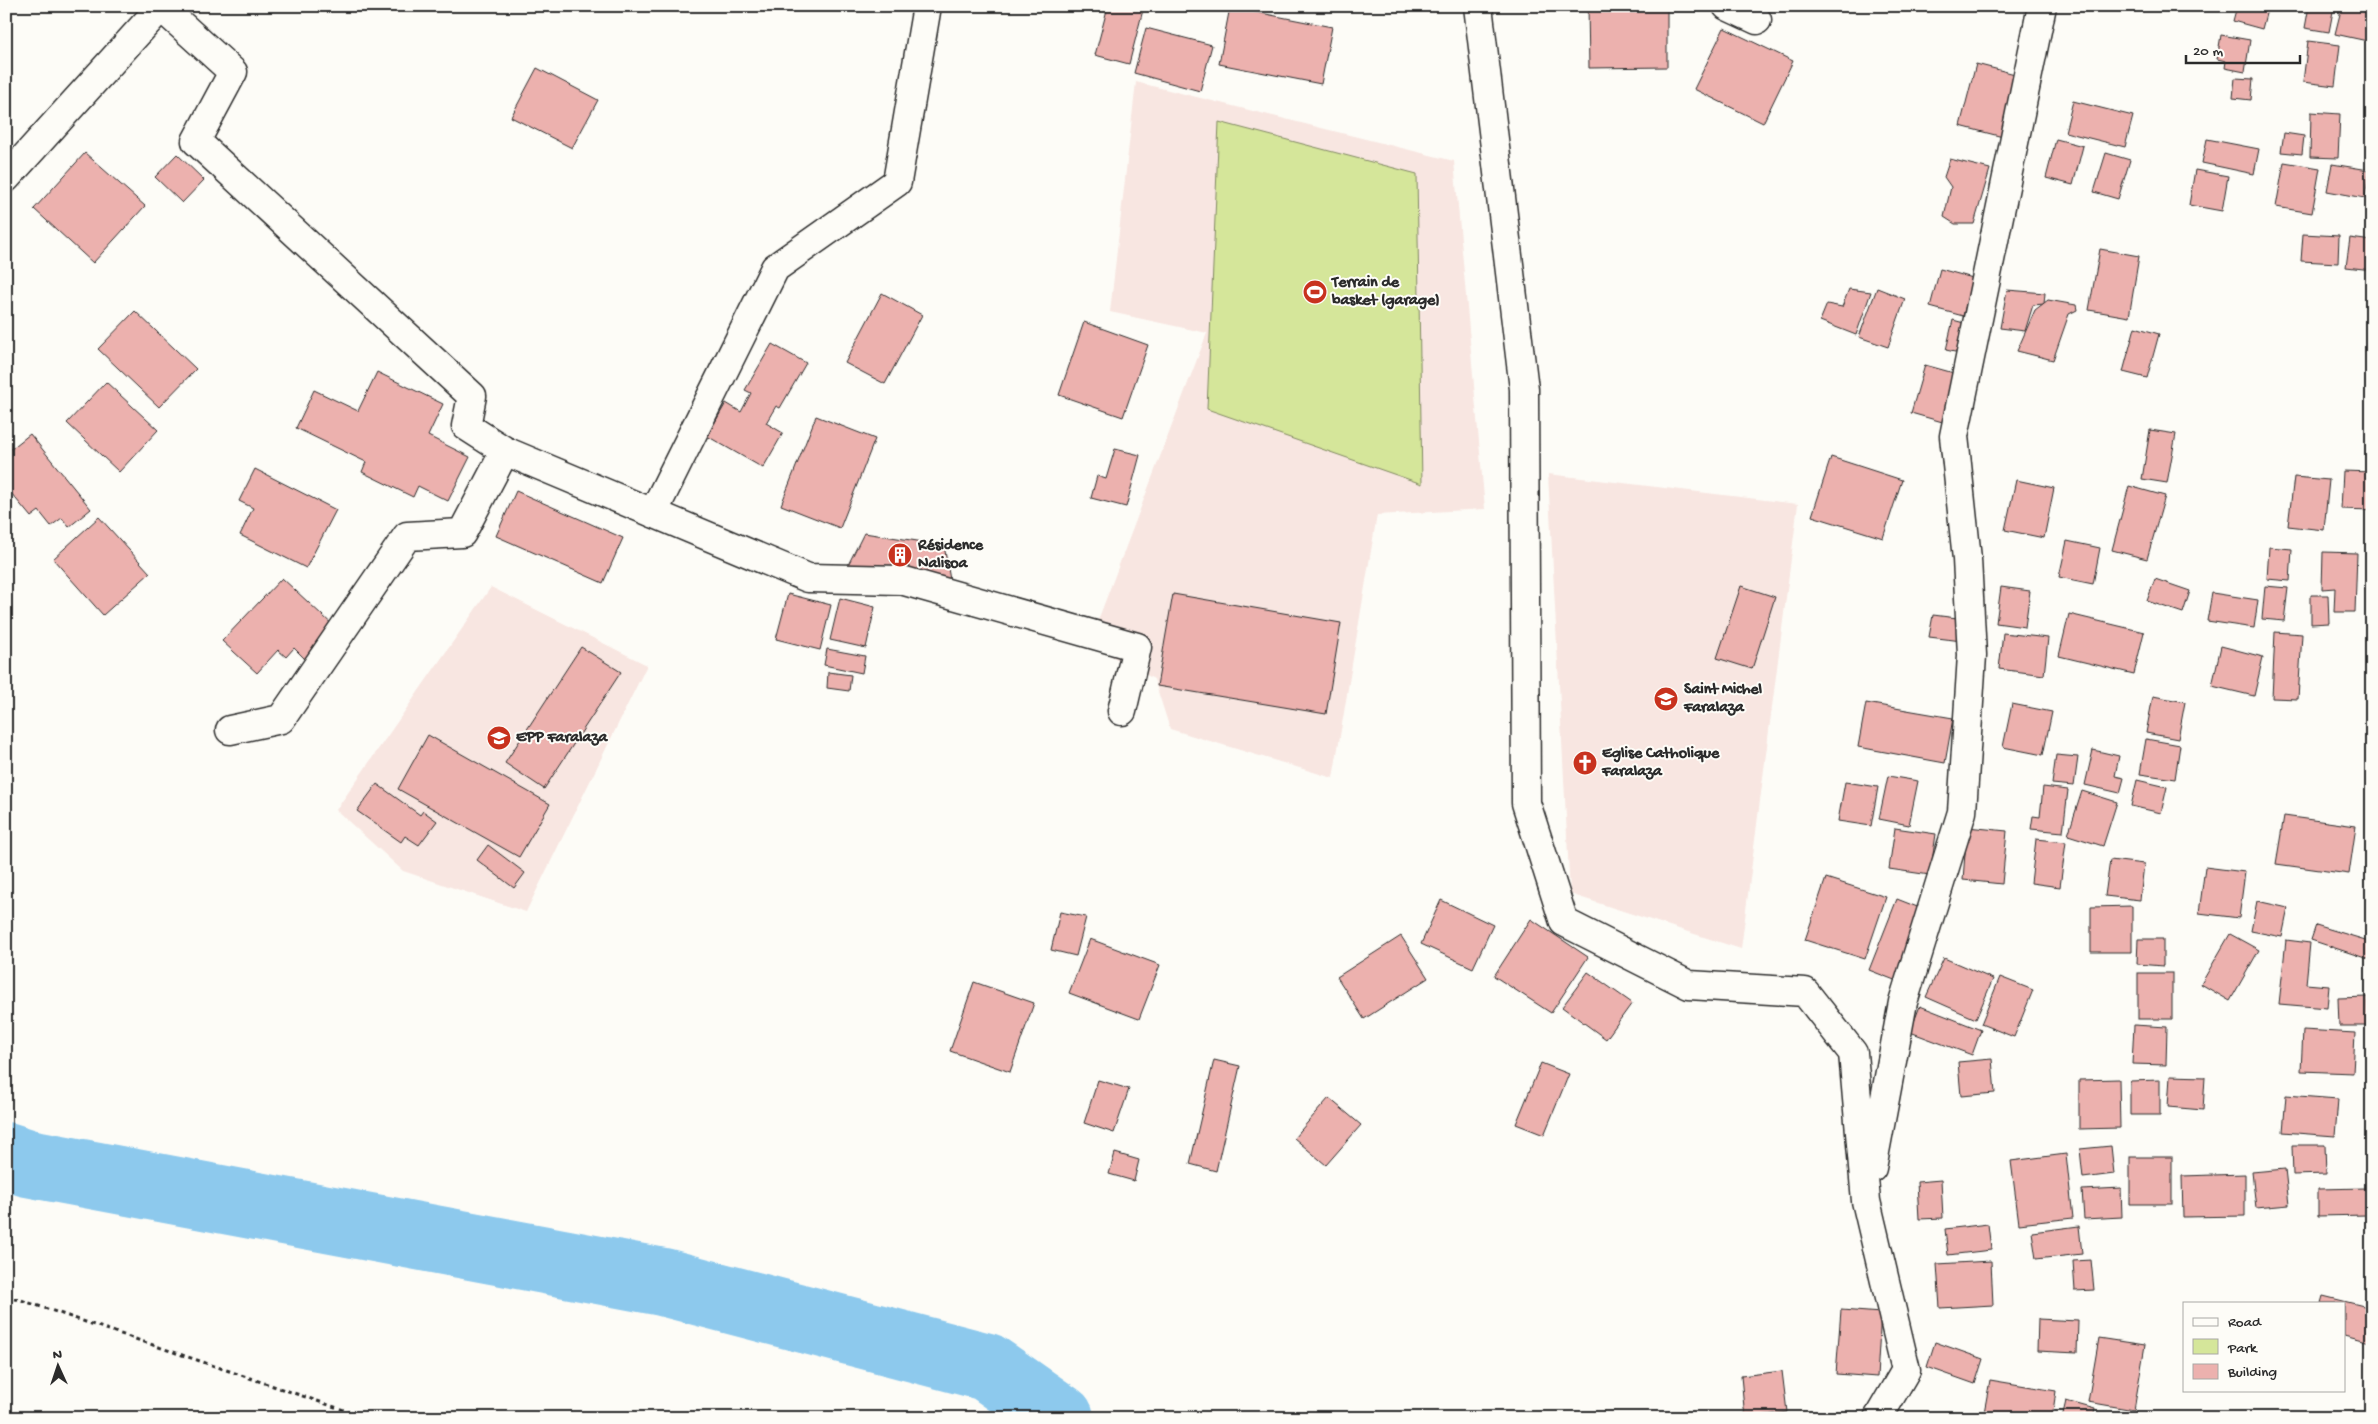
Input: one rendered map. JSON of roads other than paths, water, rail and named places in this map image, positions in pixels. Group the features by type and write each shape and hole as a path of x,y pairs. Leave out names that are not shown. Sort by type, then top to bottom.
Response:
{"street":[{"path":"653,513 775,268 897,182 927,6"},
{"path":"1478,6 1524,389 1526,803 1564,922 1689,985 1805,992 1853,1053 1866,1201 1906,1370 1878,1418"},
{"path":"1727,6 1758,20"},
{"path":"1866,1201 1903,1002 1962,812 1972,654 1967,559 1954,436 2042,6"},
{"path":"6,178 161,7 233,72 196,141 472,396 466,426 505,450 808,578 901,580 1137,647 1122,711"},
{"path":"230,730 281,719 407,536 462,533 505,450"}],"waterway":[{"path":"6,1156 28,1163 663,1282 987,1367 1060,1418"}],"place":[{"name":"Terrain de basket (garage)","path":"1315,292"},
{"name":"Résidence Nalisoa","path":"900,555"},
{"name":"Saint Michel Faralaza","path":"1666,699"},
{"name":"EPP Faralaza","path":"499,738"},
{"name":"Eglise Catholique Faralaza","path":"1585,763"}]}
